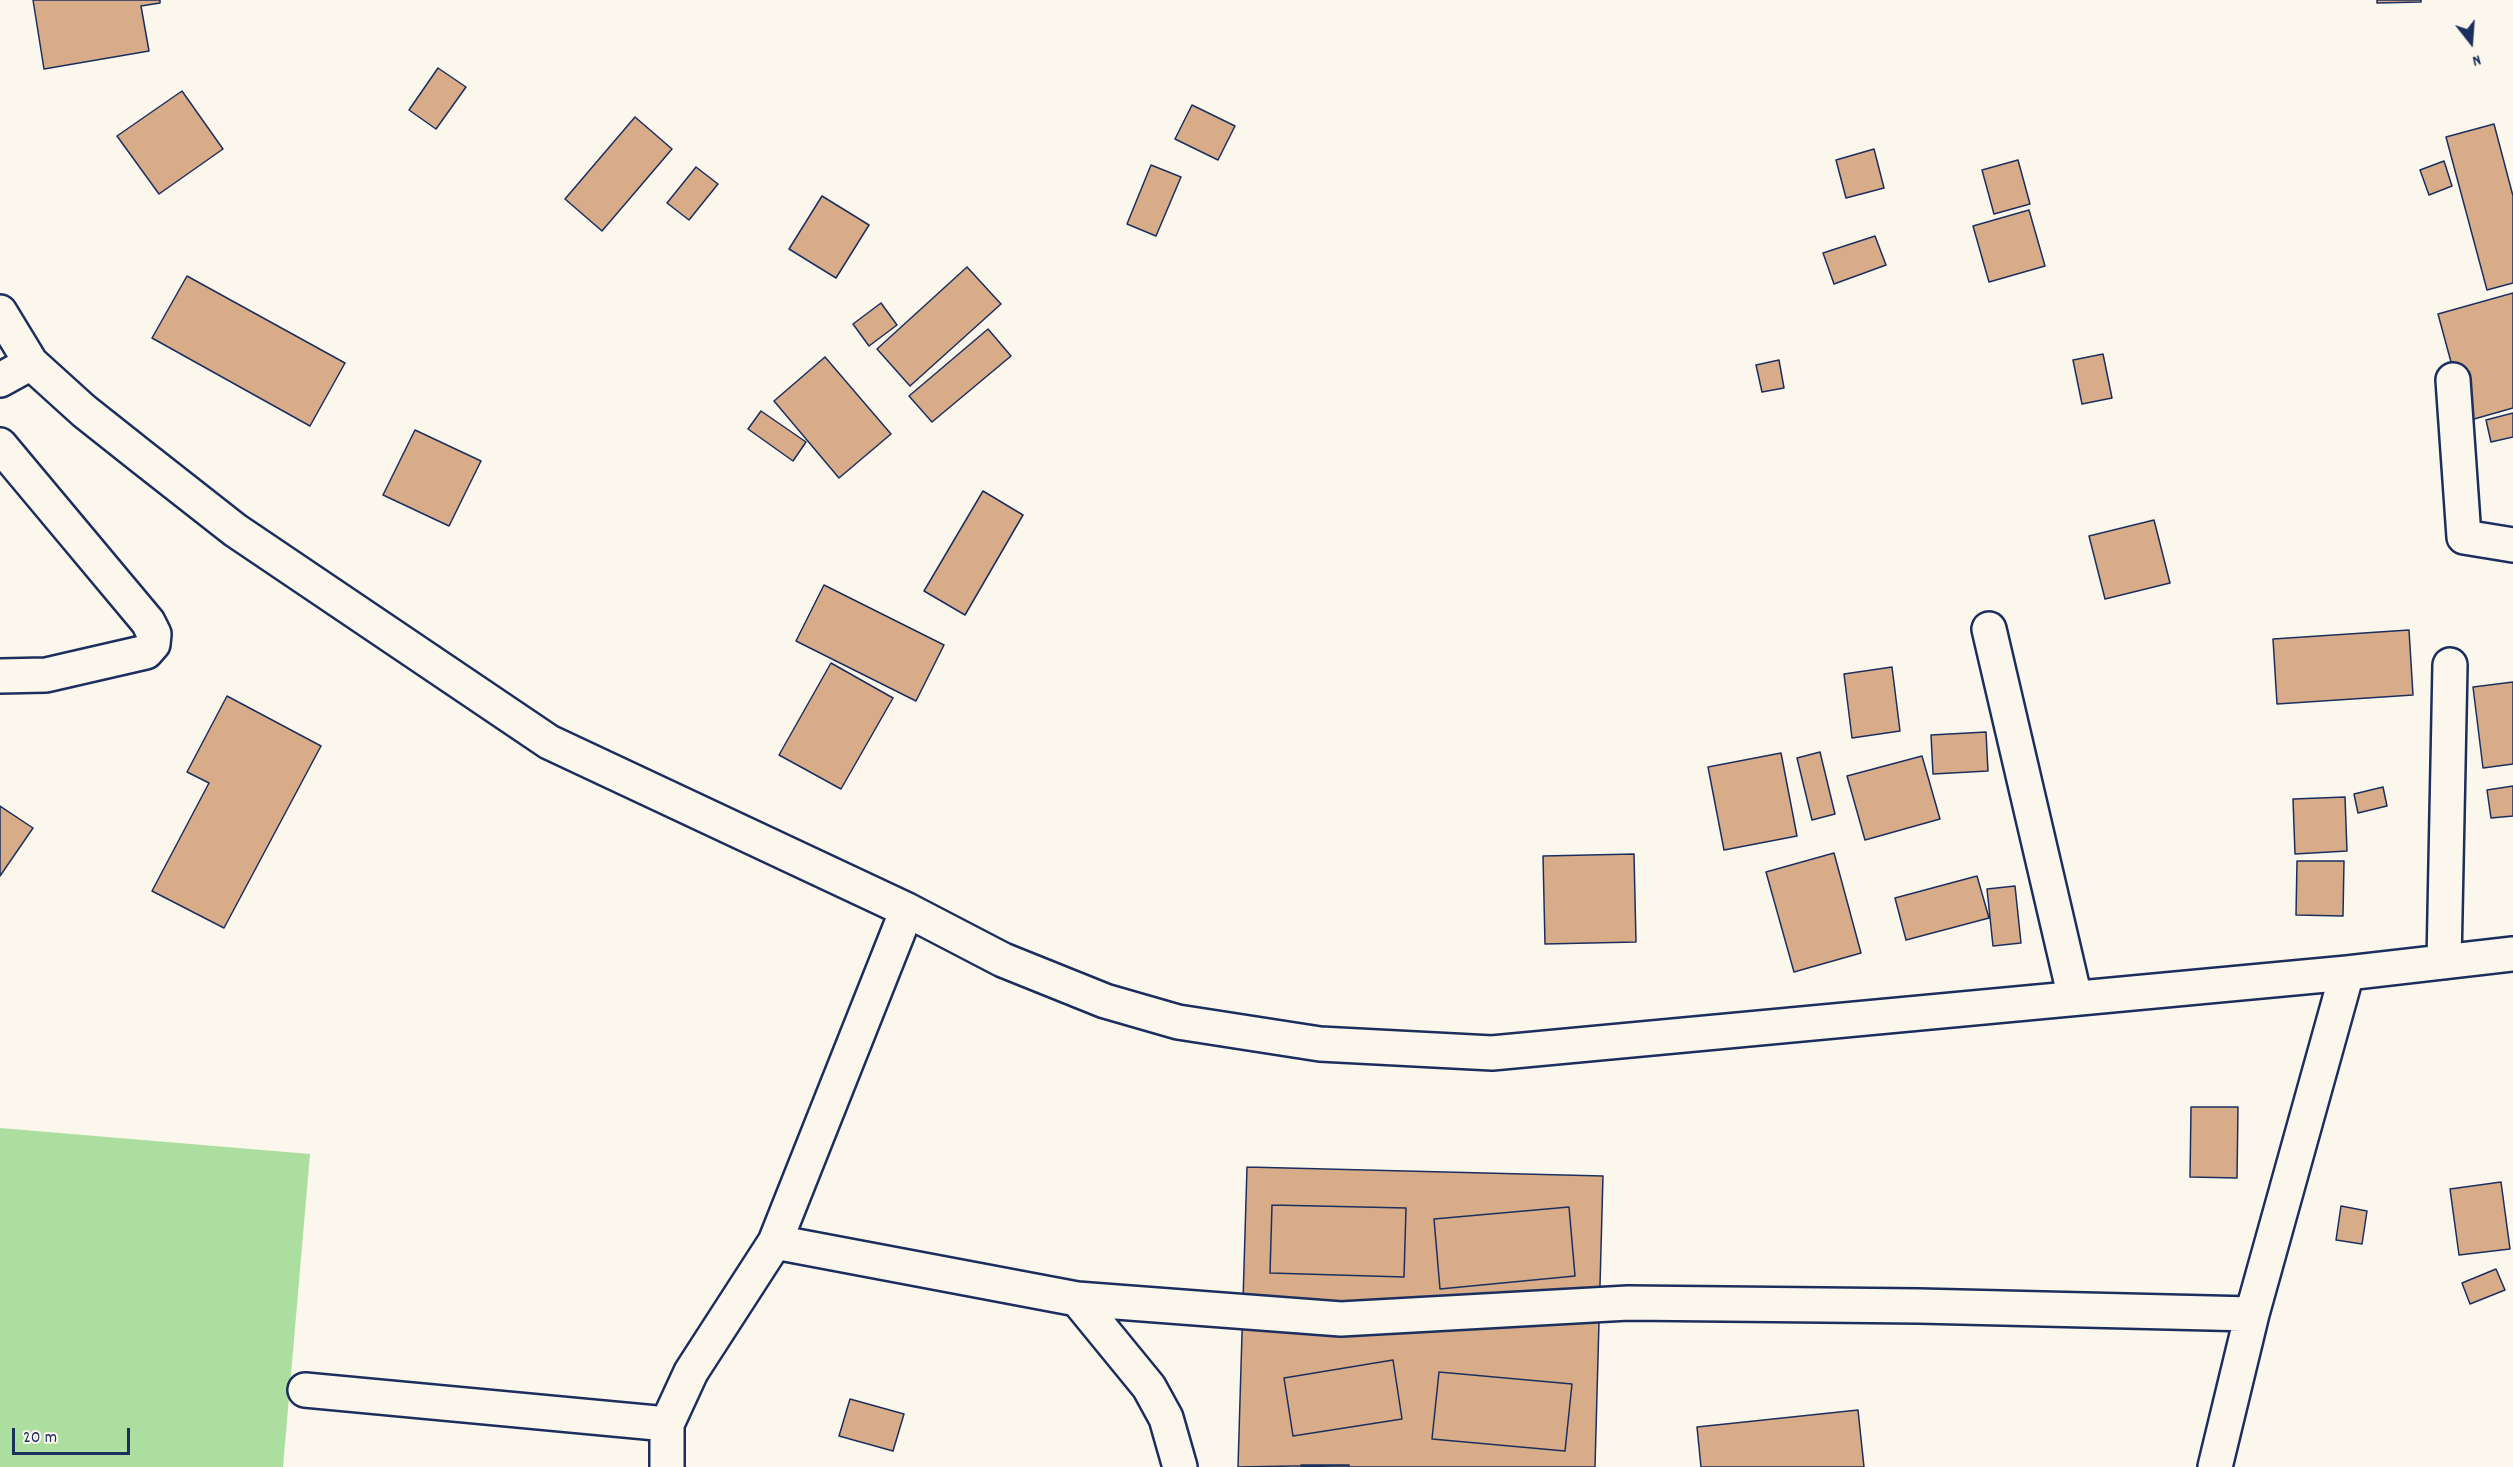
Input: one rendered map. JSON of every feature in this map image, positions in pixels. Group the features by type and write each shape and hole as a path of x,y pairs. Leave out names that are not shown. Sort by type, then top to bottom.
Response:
{"street":[{"path":"0,312 32,363 84,411 235,530 549,742 907,910 1003,960 1106,1001 1178,1022 1320,1044 1491,1053 2347,973 2513,954"},
{"path":"0,380 32,363"},
{"path":"2453,380 2464,537 2513,545"},
{"path":"0,445 148,622 154,634 153,644 146,652 46,675 0,676"},
{"path":"1989,629 2075,998"},
{"path":"2444,962 2450,665"},
{"path":"667,1467 667,1424 691,1372 775,1242 907,910"},
{"path":"2215,1467 2252,1314 2347,973"},
{"path":"775,1242 1077,1299 1341,1319 1628,1303 1919,1306 2252,1314"},
{"path":"1077,1299 1149,1387 1166,1419 1180,1467"},
{"path":"305,1390 667,1424"}],"green space":[{"path":"0,1128 310,1154 283,1467 0,1467"}],"building":[{"path":"33,0 160,0 160,3 141,6 149,51 44,69"},
{"path":"2377,0 2421,0 2421,2 2377,3"},
{"path":"438,68 466,87 436,129 409,110"},
{"path":"182,91 223,149 159,194 117,136"},
{"path":"1192,105 1235,126 1218,160 1175,139"},
{"path":"635,117 672,149 602,231 565,199"},
{"path":"2494,124 2513,196 2513,283 2487,290 2446,137"},
{"path":"1874,149 1884,188 1846,198 1836,160"},
{"path":"2018,160 2030,204 1994,214 1982,170"},
{"path":"2444,161 2452,186 2429,195 2420,170"},
{"path":"1151,165 1181,177 1156,236 1127,224"},
{"path":"696,167 718,184 689,220 667,203"},
{"path":"822,196 869,225 836,278 789,249"},
{"path":"2029,210 2045,266 1989,282 1973,226"},
{"path":"1875,236 1886,265 1834,284 1823,253"},
{"path":"967,267 1001,304 910,386 877,349"},
{"path":"187,276 345,363 310,426 152,338"},
{"path":"2513,293 2513,408 2467,421 2438,314"},
{"path":"881,303 897,325 869,346 853,324"},
{"path":"988,329 1011,356 932,422 909,396"},
{"path":"2103,354 2112,398 2082,404 2073,360"},
{"path":"825,357 891,434 839,478 774,401"},
{"path":"1779,360 1784,388 1762,392 1756,365"},
{"path":"761,411 806,442 793,461 748,429"},
{"path":"2513,413 2513,437 2491,442 2486,420"},
{"path":"415,430 481,461 449,526 383,495"},
{"path":"983,491 1023,515 965,615 924,591"},
{"path":"2154,520 2170,583 2105,599 2089,536"},
{"path":"824,585 944,645 916,701 796,641"},
{"path":"2409,630 2413,695 2277,704 2273,639"},
{"path":"831,663 893,698 841,789 779,755"},
{"path":"1892,667 1900,731 1852,738 1844,674"},
{"path":"2513,682 2513,764 2483,768 2473,687"},
{"path":"227,696 321,746 224,928 152,891 209,783 187,772"},
{"path":"1986,732 1988,771 1933,774 1931,735"},
{"path":"1820,752 1835,814 1812,820 1797,758"},
{"path":"1781,753 1797,836 1724,850 1708,767"},
{"path":"1922,756 1940,819 1865,840 1847,776"},
{"path":"2513,786 2513,816 2491,818 2487,790"},
{"path":"2383,787 2387,806 2358,813 2354,794"},
{"path":"2345,797 2347,851 2295,854 2293,799"},
{"path":"0,806 33,828 0,876"},
{"path":"1834,853 1861,953 1794,972 1766,872"},
{"path":"1634,854 1636,942 1545,944 1543,856"},
{"path":"2297,861 2344,861 2343,916 2296,915"},
{"path":"1977,876 1989,918 1906,940 1895,898"},
{"path":"2015,886 2021,943 1993,946 1987,889"},
{"path":"2191,1107 2238,1107 2237,1178 2190,1177"},
{"path":"1247,1167 1603,1176 1595,1467 1349,1467 1349,1465 1238,1467","holes":["1272,1205 1406,1208 1404,1277 1270,1273","1569,1207 1575,1276 1440,1289 1434,1219","1393,1360 1402,1419 1293,1436 1284,1378","1439,1372 1572,1384 1565,1451 1432,1439"]},
{"path":"2501,1182 2510,1249 2459,1255 2450,1189"},
{"path":"1272,1205 1406,1208 1404,1277 1270,1273"},
{"path":"2341,1206 2367,1211 2362,1244 2336,1240"},
{"path":"1569,1207 1575,1276 1440,1289 1434,1219"},
{"path":"2496,1269 2505,1290 2470,1304 2462,1283"},
{"path":"1393,1360 1402,1419 1293,1436 1284,1378"},
{"path":"1439,1372 1572,1384 1565,1451 1432,1439"},
{"path":"850,1399 904,1414 893,1451 839,1436"},
{"path":"1858,1410 1864,1467 1701,1467 1697,1427"},
{"path":"1301,1465 1349,1465 1349,1467 1301,1467"}]}
